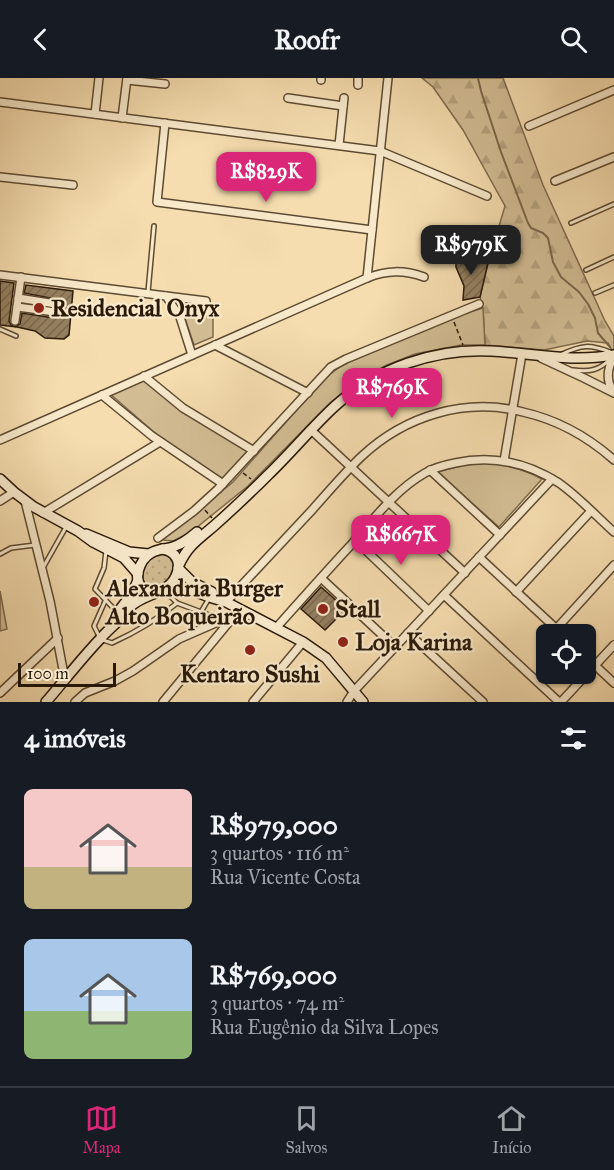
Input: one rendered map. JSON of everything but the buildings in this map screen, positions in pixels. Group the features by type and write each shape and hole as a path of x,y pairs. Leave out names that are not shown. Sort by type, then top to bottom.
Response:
{"main road":[{"path":"122,611 135,602 162,590 173,580 188,548 259,484 341,401 379,376 418,360 466,351 491,351 554,358 595,358 614,355"},
{"path":"0,479 43,513 78,531 129,552 148,554 184,542 236,504"},
{"path":"78,531 93,543 124,558 138,577"},
{"path":"162,549 174,554 178,559 178,567 192,582 211,592 237,612 276,628 303,642 326,658 363,702"},
{"path":"148,554 139,567 139,585 143,588 149,591 184,586 226,602"},
{"path":"46,702 122,611 132,594 138,577"}],"street":[{"path":"95,114 99,78"},
{"path":"367,278 388,78"},
{"path":"122,118 127,79 165,84"},
{"path":"529,126 614,90"},
{"path":"288,98 344,102 339,146"},
{"path":"0,102 380,151 487,196"},
{"path":"165,123 157,202 372,230"},
{"path":"555,181 614,157"},
{"path":"0,177 73,185"},
{"path":"0,440 367,278 381,273 400,271 424,277"},
{"path":"0,275 206,301 207,312"},
{"path":"15,321 21,278"},
{"path":"166,296 180,317 192,355"},
{"path":"17,307 56,308 18,298"},
{"path":"158,538 223,484 326,372 338,363 479,304"},
{"path":"215,345 308,393"},
{"path":"504,461 522,354"},
{"path":"614,355 610,362 608,382 614,393"},
{"path":"537,356 614,393"},
{"path":"144,376 183,408 254,451"},
{"path":"102,395 160,442 223,484"},
{"path":"226,602 351,467 384,439 423,417 469,407 513,409 572,429 614,460"},
{"path":"311,430 465,573"},
{"path":"43,513 160,442"},
{"path":"276,628 389,502 430,470 449,464 490,459 521,465 566,488 614,532"},
{"path":"430,470 500,535"},
{"path":"347,702 429,610 552,479"},
{"path":"0,501 14,492"},
{"path":"25,501 43,567 65,680"},
{"path":"516,592 591,511"},
{"path":"355,540 429,610"},
{"path":"479,557 552,624"},
{"path":"560,624 614,565"},
{"path":"321,578 395,648"},
{"path":"444,595 560,702 577,684"},
{"path":"75,702 85,693 134,671 179,639 237,612"},
{"path":"163,702 237,612"},
{"path":"408,633 483,702"},
{"path":"0,693 58,638"},
{"path":"253,702 303,642"},
{"path":"596,664 614,645"},
{"path":"596,666 614,682"}],"lane":[{"path":"571,223 614,204"},
{"path":"147,294 154,226"},
{"path":"586,270 614,257"},
{"path":"595,293 614,285"},
{"path":"0,329 16,336"},
{"path":"565,369 585,371 597,369 606,364 614,355"},
{"path":"43,567 67,526"},
{"path":"0,554 11,548 37,545"},
{"path":"106,549 104,568 95,589 122,611 145,625"},
{"path":"162,590 177,603 223,620"},
{"path":"201,612 209,597"},
{"path":"106,599 94,626 100,639 112,643 145,625 177,603"}],"path":[{"path":"452,315 466,351"},
{"path":"237,469 259,484"},
{"path":"200,505 213,519"}],"green space":[{"path":"422,78 503,78 543,185 614,336 613,352 608,343 587,341 544,350 485,345 483,308 480,297 505,206 463,130 433,87"},
{"path":"179,301 201,305 203,315 213,316 213,337 194,345"},
{"path":"483,308 485,345 461,345 415,354 366,376 330,403 248,486 191,532 173,541 162,540 233,482 324,379 342,365 454,317"},
{"path":"142,379 182,410 249,451 223,480 162,439 109,393"},
{"path":"489,463 516,468 542,479 499,527 437,472 464,465"},
{"path":"165,553 173,559 172,575 160,588 148,588 142,579 142,570 154,555"},
{"path":"0,591 7,629 0,631"}],"waterway":[{"path":"478,78 501,152 528,223 531,228 548,238 553,262 561,277 579,292 588,304 595,318 598,333 610,347"}],"place":[{"name":"Residencial Onyx","path":"39,308"},
{"name":"Alexandria Burger Alto Boqueirão","path":"94,602"},
{"name":"Stall","path":"323,609"},
{"name":"Loja Karina","path":"343,642"},
{"name":"Kentaro Sushi","path":"250,650"}]}
